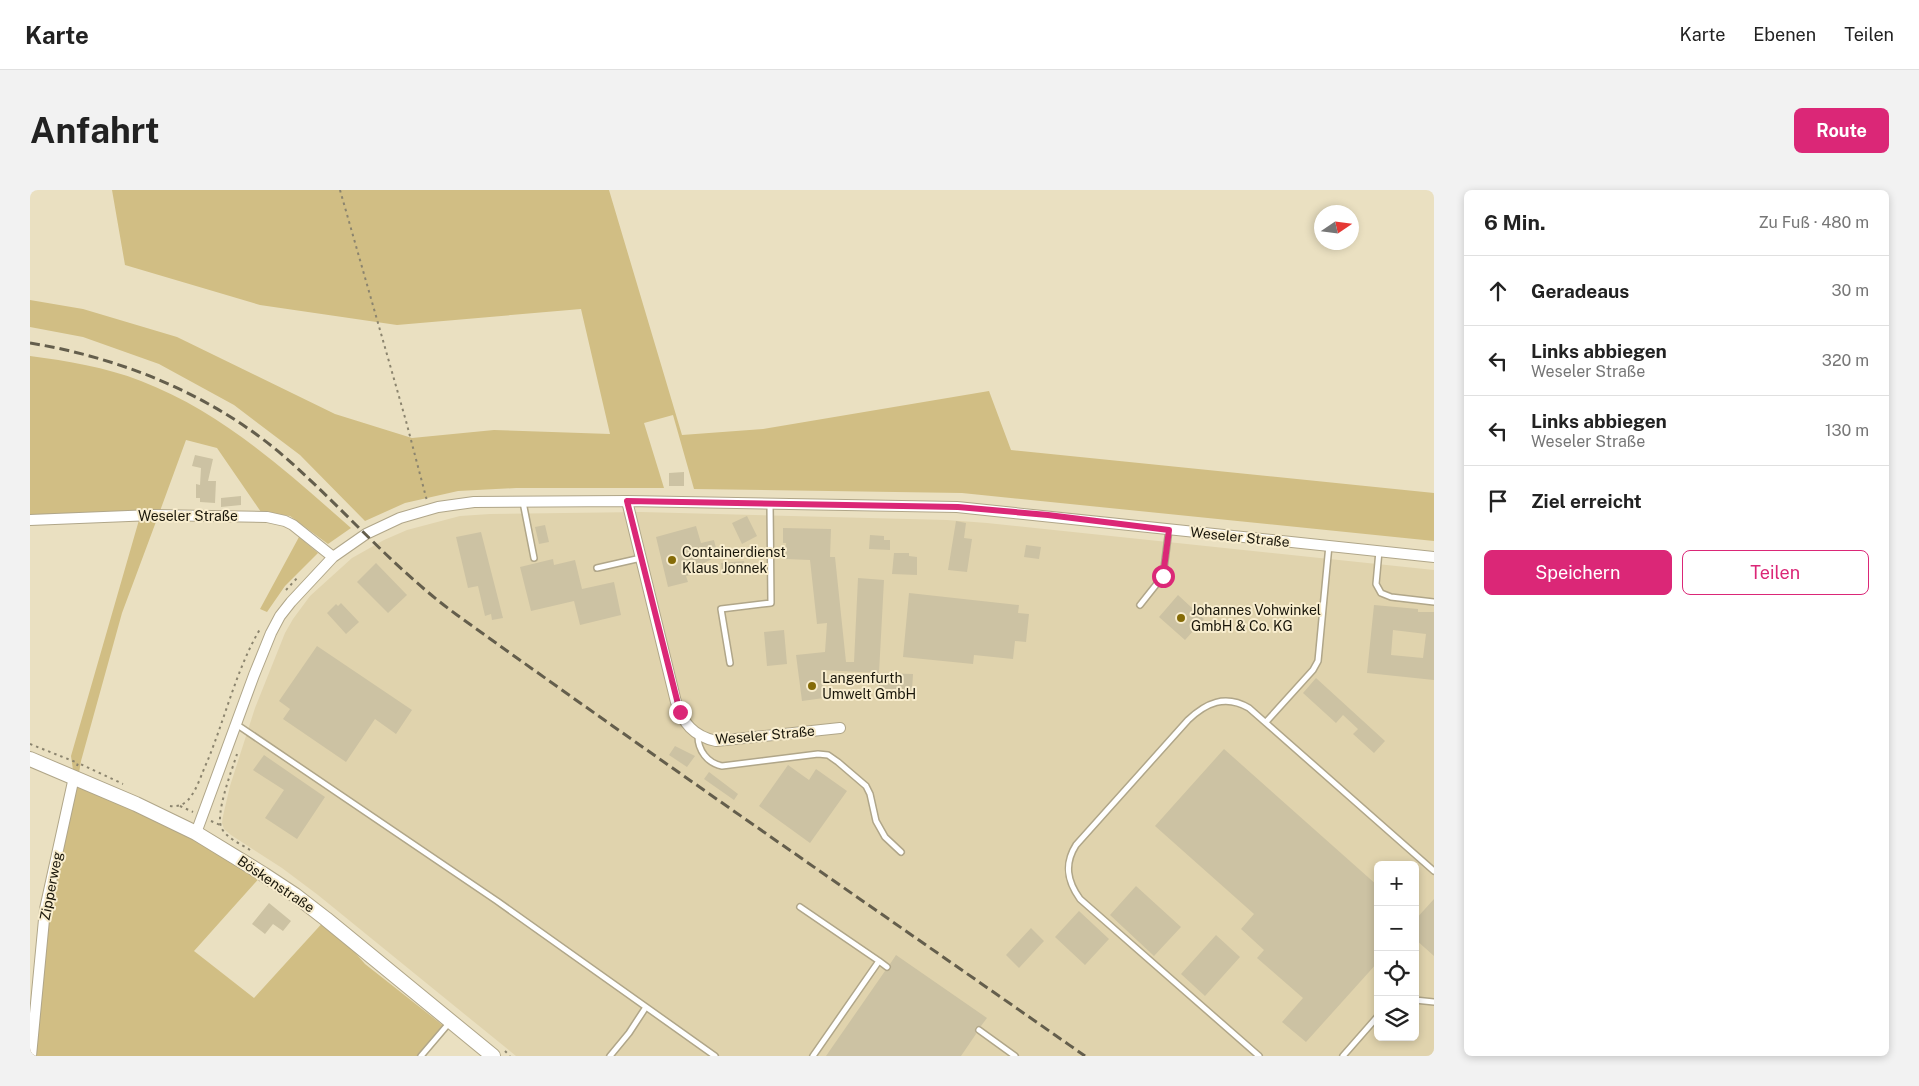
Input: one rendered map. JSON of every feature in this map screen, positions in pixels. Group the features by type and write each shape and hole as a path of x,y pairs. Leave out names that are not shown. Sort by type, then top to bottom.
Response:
{"main road":[{"name":"Böskenstraße","path":"30,759 196,833 295,895 493,1056"}],"street":[{"name":"Weseler Straße","path":"196,833 254,676 280,616 333,557 366,534 426,504 523,501 627,501 958,507 1434,557"},
{"name":"Weseler Straße","path":"627,501 678,707 684,721 698,736 716,741 840,728"},
{"name":"Weseler Straße","path":"30,520 153,515 267,517 286,521 293,525 333,557"},
{"name":"Zipperweg","path":"31,1056 44,910 74,777"}],"lane":[{"path":"523,501 534,558"},
{"path":"730,663 721,609 771,603 770,503"},
{"path":"1140,605 1163,576 1169,530"},
{"path":"1266,722 1313,670 1318,660 1329,545"},
{"path":"1379,551 1376,584 1381,593 1391,597 1434,602"},
{"path":"597,568 641,558"},
{"path":"1259,1056 1080,898 1073,890 1069,877 1069,855 1076,845 1200,708 1223,701 1234,701 1249,708 1434,871"},
{"path":"236,724 496,901 716,1056"},
{"path":"698,736 699,746 705,756 716,765 722,766 818,754 828,755 866,786 870,794 876,821 885,837 901,852"},
{"path":"800,907 887,967"},
{"path":"813,1056 879,961"},
{"path":"1419,1000 1434,1002"},
{"path":"610,1056 630,1033 646,1007"},
{"path":"1343,1056 1374,1021"},
{"path":"421,1056 450,1022"},
{"path":"978,1030 1015,1056"}],"path":[{"path":"340,190 406,421 426,504 435,499"},
{"path":"283,595 302,573"},
{"path":"170,806 184,804 195,789 213,747 243,665 254,639 263,624"},
{"path":"30,744 78,763 127,786"},
{"path":"74,777 78,763"}],"shaded area":[{"path":"112,190 609,190 682,435 763,429 989,391 1011,450 1434,493 1434,541 962,493 694,489 673,415 644,423 664,488 516,488 458,491 405,503 365,521 300,455 234,405 159,364 83,337 30,327 30,300 83,309 177,337 335,414 412,438 494,430 610,434 581,309 397,325 260,305 125,265"},
{"path":"30,356 72,362 114,372 171,394 199,409 252,445 351,528 328,544 290,516 261,512 217,448 186,440 160,511 56,514 30,517"},
{"path":"641,512 947,520 1434,570 1434,1056 516,1056 318,895 282,868 231,835 224,829 222,823 230,786 255,708 285,633 310,596 352,558 384,540 407,530 460,516"},
{"path":"157,519 122,613 81,761 78,779 263,874 194,951 254,998 326,919 365,964 445,1027 421,1056 31,1056 45,909 74,777 71,756 139,520"},
{"path":"299,537 318,553 285,586 267,612 260,609"}],"building":[{"path":"195,455 213,459 208,481 216,481 215,503 200,502 200,498 196,498 196,484 200,485 201,468 192,466"},
{"path":"684,472 684,486 669,486 669,473"},
{"path":"241,496 241,505 221,507 221,498"},
{"path":"747,516 757,536 742,544 732,523"},
{"path":"956,521 966,523 964,538 972,539 967,572 948,570"},
{"path":"545,525 549,542 539,544 535,527"},
{"path":"696,526 701,543 714,540 718,556 698,566 711,564 712,570 686,576 688,582 668,587 656,537"},
{"path":"783,528 831,529 830,557 835,557 846,662 854,662 858,578 884,580 879,673 821,670 824,698 802,701 796,655 825,652 827,623 817,624 810,560 785,559 786,543 783,543"},
{"path":"481,532 503,618 492,620 491,614 485,616 478,586 468,588 456,537"},
{"path":"870,535 884,536 884,540 890,540 890,550 869,549"},
{"path":"1026,545 1041,547 1039,559 1024,557"},
{"path":"894,553 909,553 909,556 917,557 917,575 892,574"},
{"path":"553,559 554,565 575,560 582,589 614,582 621,615 580,625 574,601 531,611 520,567"},
{"path":"744,561 746,573 722,575 721,563"},
{"path":"376,563 407,595 388,613 357,582"},
{"path":"909,593 1019,605 1018,613 1029,614 1026,642 1015,641 1013,659 974,655 973,664 903,657"},
{"name":"Johannes Vohwinkel GmbH & Co. KG","path":"1178,595 1204,619 1185,640 1159,617"},
{"path":"341,603 359,622 346,634 327,613 336,604 338,606"},
{"path":"1374,605 1418,609 1418,612 1434,612 1434,680 1367,673","holes":["1393,630 1426,634 1423,658 1391,655"]},
{"path":"784,630 787,664 767,666 764,632"},
{"path":"317,646 412,710 396,734 375,719 346,762 283,719 290,709 279,701"},
{"path":"879,673 913,674 912,691 879,689"},
{"path":"1316,678 1385,741 1374,753 1353,734 1358,729 1343,715 1336,723 1303,693"},
{"path":"675,746 695,756 687,767 669,755"},
{"path":"1224,749 1374,882 1374,966 1306,1042 1282,1022 1303,998 1257,958 1264,950 1241,929 1254,914 1155,826"},
{"path":"264,755 325,797 297,839 265,818 284,790 253,770"},
{"path":"788,765 809,780 816,769 847,791 810,843 759,806"},
{"path":"709,772 738,794 734,800 704,779"},
{"path":"1136,886 1181,927 1154,956 1110,915"},
{"path":"1434,899 1434,956 1419,943 1419,916"},
{"path":"269,903 291,921 283,931 273,924 265,934 252,924"},
{"path":"1079,911 1109,939 1085,965 1055,937"},
{"path":"1031,928 1044,941 1019,968 1006,955"},
{"path":"1216,935 1240,957 1205,996 1181,974"},
{"path":"896,955 987,1018 981,1026 975,1028 976,1034 961,1056 826,1056 885,971 891,969 890,964"}],"railway":[{"path":"30,343 65,350 133,370 198,398 229,416 286,458 391,559 457,615 1085,1056"}],"place":[{"name":"Containerdienst Klaus Jonnek","path":"672,560"},
{"name":"Johannes Vohwinkel GmbH & Co. KG","path":"1181,618"},
{"name":"Langenfurth Umwelt GmbH","path":"812,686"}],"route":[{"path":"680,712 627,501 958,507 1048,515 1169,530 1163,576"}]}
